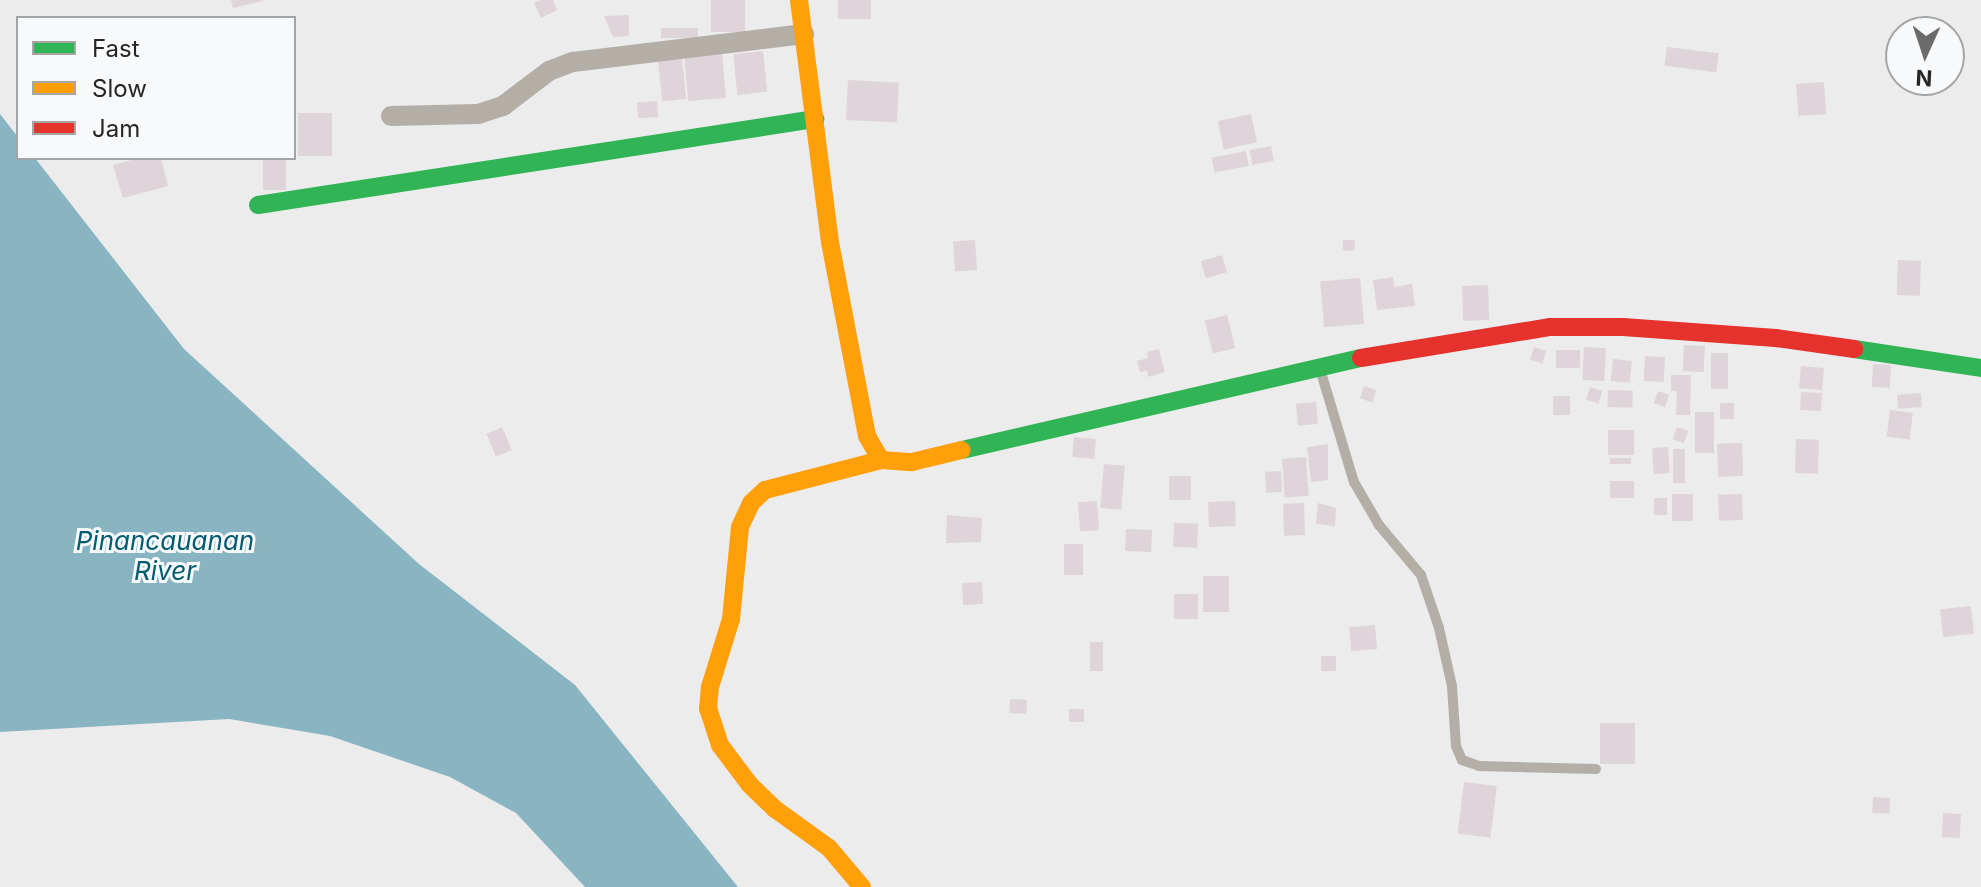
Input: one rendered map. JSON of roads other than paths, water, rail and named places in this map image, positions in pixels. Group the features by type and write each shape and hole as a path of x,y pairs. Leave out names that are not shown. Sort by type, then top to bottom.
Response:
{"street":[{"path":"799,0 830,242 867,436 881,460"},
{"path":"391,116 478,114 503,106 549,71 573,62 804,34"},
{"path":"258,205 815,119"},
{"path":"862,887 829,848 775,809 750,785 720,745 708,709 710,687 731,619 740,527 751,503 765,490 881,460 912,462 1320,367 1565,327 1649,328 1776,338 1981,368"}],"lane":[{"path":"1320,367 1354,482 1379,525 1421,575 1439,628 1452,686 1456,746 1462,760 1479,766 1596,769"}],"water":[{"name":"Pinancauanan River","path":"0,114 16,134 16,160 37,160 184,349 419,564 575,685 738,887 585,887 516,813 450,777 330,736 229,719 0,732"}]}
